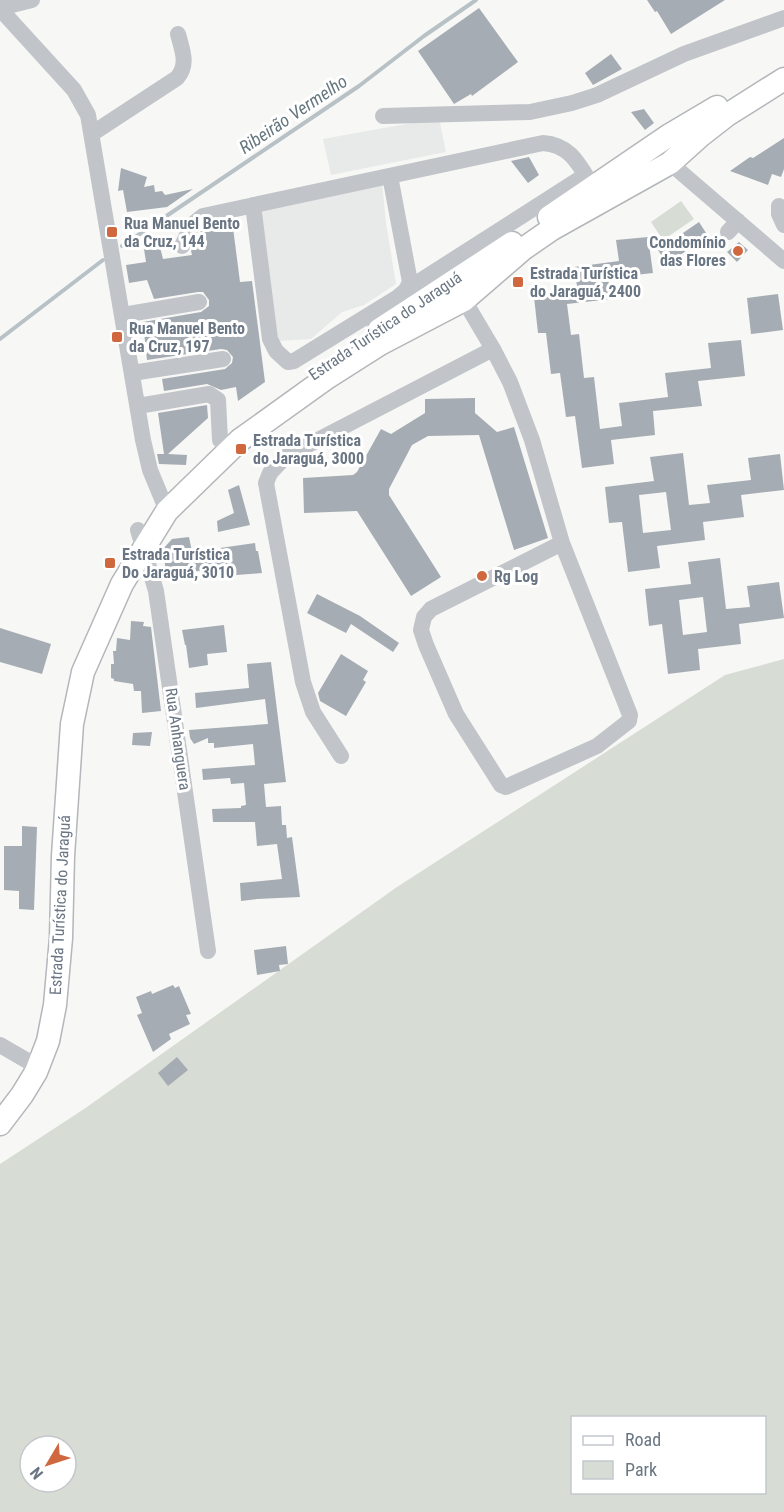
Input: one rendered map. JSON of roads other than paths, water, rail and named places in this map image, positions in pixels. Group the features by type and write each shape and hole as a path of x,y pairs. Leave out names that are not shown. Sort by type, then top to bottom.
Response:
{"main road":[{"name":"Estrada Turística do Jaraguá","path":"0,1124 22,1095 38,1067 48,1041 55,1005 61,938 63,856 71,736 83,672 81,660 84,644 103,592 193,463 220,440 283,394 455,279 498,253 588,179 645,151 784,64"},
{"name":"Estrada Turística do Jaraguá","path":"164,504 240,440 325,378 380,344 464,300 509,260 552,229 670,164 727,115 784,79"},
{"path":"645,151 670,164"},
{"path":"455,279 464,300"}],"street":[{"path":"32,0 0,9 74,90 88,115 93,133 150,470 164,504"},
{"path":"383,116 530,112 572,103 597,95 684,54 784,18"},
{"path":"93,133 177,78 185,62 178,34"},
{"path":"182,246 192,225 202,216 543,143 556,144 568,151 588,179"},
{"path":"670,164 733,226 784,261"},
{"path":"390,176 410,281 406,290"},
{"path":"253,205 270,339 276,351 288,362 294,361 581,178 588,179"},
{"path":"779,206 779,214 784,225"},
{"path":"464,300 494,349 510,382 532,440 562,543 630,717 629,721 597,747 506,787 501,785 446,694 422,630 424,617 431,609 562,543"},
{"path":"123,315 199,302"},
{"path":"341,756 313,712 303,682 266,483 270,473 285,457 494,349"},
{"path":"132,373 223,358"},
{"path":"138,406 209,394 218,400 220,440"},
{"name":"Rua Anhanguera","path":"141,538 156,591 208,951"},
{"path":"0,1045 38,1067"}],"waterway":[{"name":"Ribeirão Vermelho","path":"122,246 359,86 476,0"},
{"name":"Ribeirão Vermelho","path":"0,339 103,260"}],"place":[{"name":"Rua Manuel Bento da Cruz, 144","path":"112,232"},
{"name":"Condomínio das Flores","path":"738,251"},
{"name":"Estrada Turística do Jaraguá, 2400","path":"518,282"},
{"name":"Rua Manuel Bento da Cruz, 197","path":"117,337"},
{"name":"Estrada Turística do Jaraguá, 3000","path":"241,449"},
{"name":"Estrada Turística Do Jaraguá, 3010","path":"110,563"},
{"name":"Rg Log","path":"482,576"}]}
